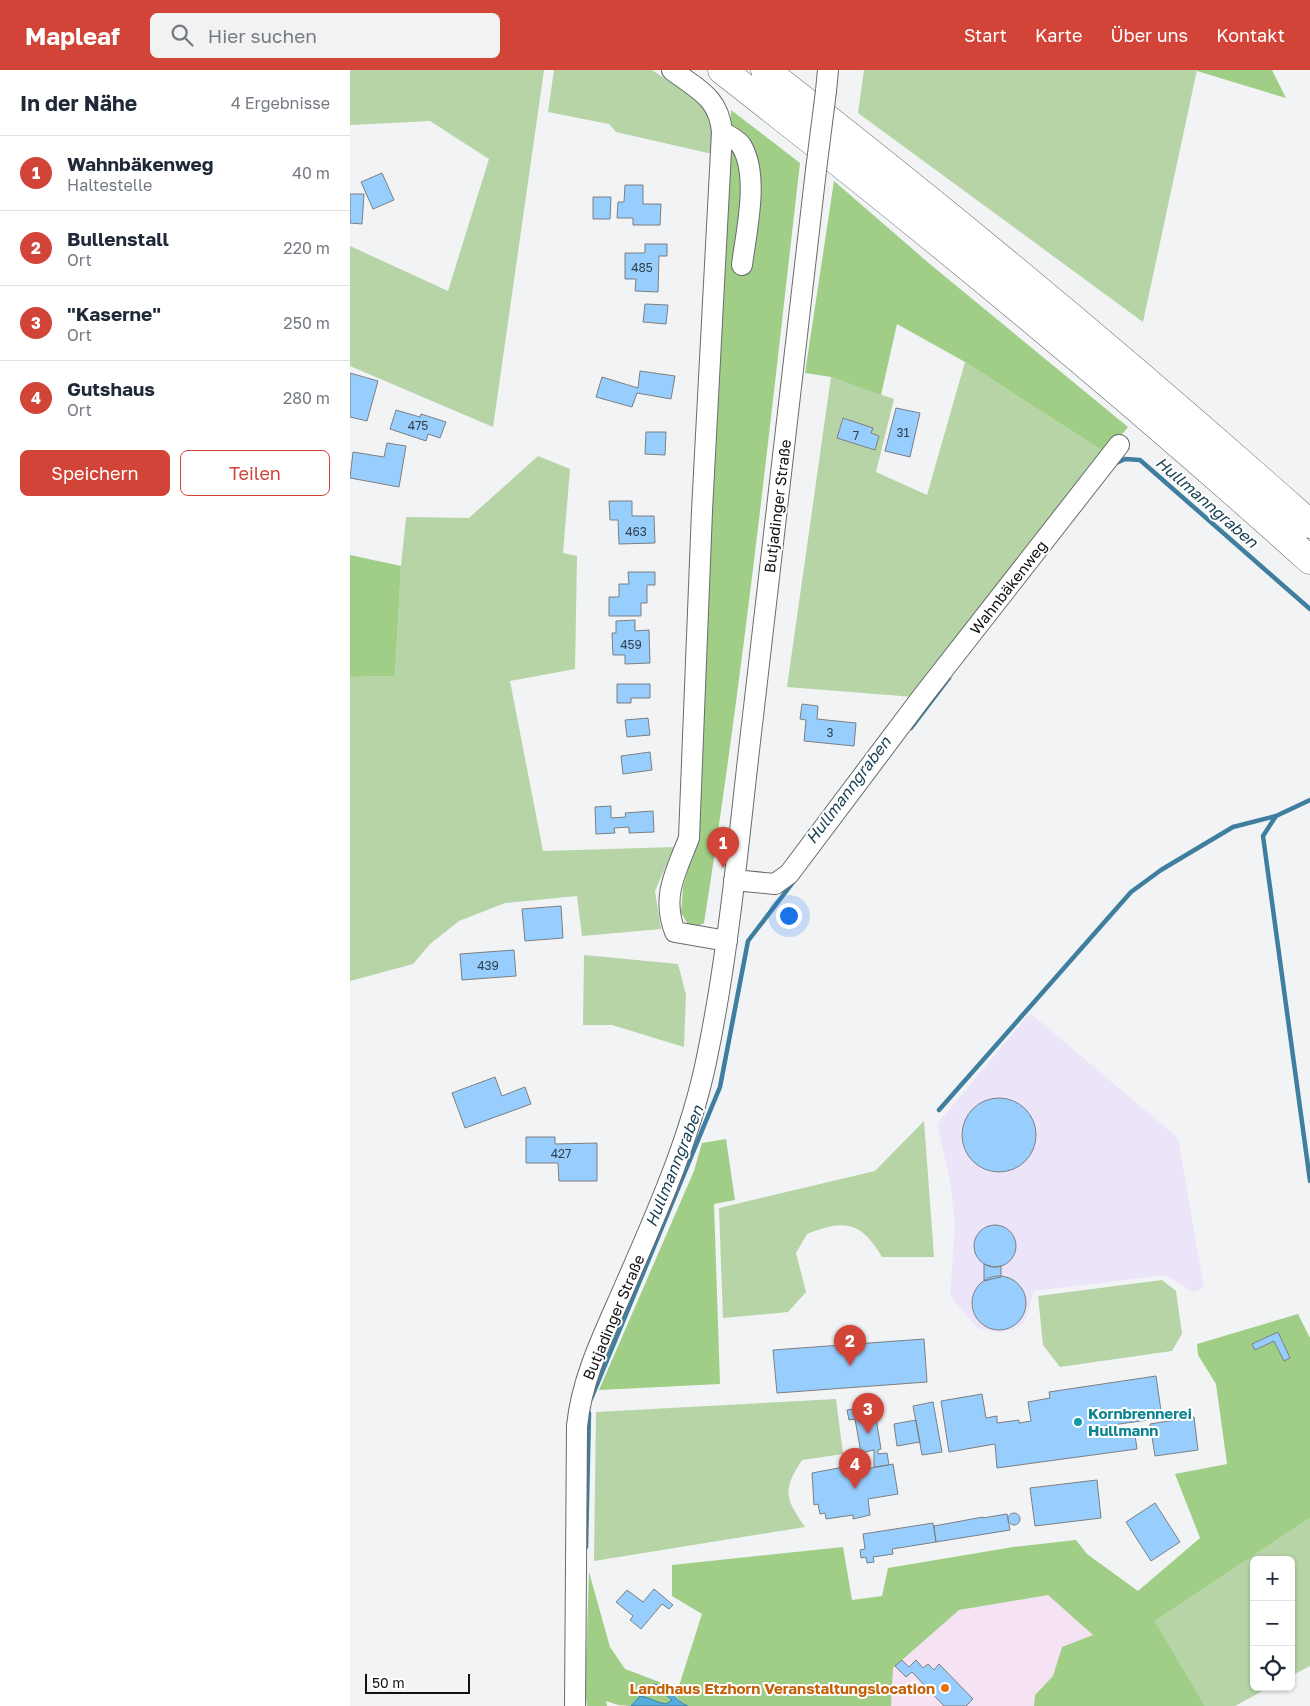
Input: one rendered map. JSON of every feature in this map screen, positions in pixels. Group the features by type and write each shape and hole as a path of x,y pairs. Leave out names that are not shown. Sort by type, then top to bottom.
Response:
{"highway":[{"path":"722,70 967,265 1173,438 1310,560"},
{"path":"765,70 982,243 1190,418 1310,524"}],"street":[{"path":"672,70 713,101 721,117 722,132 702,511 689,838 672,883 668,915 675,932 727,941"},
{"name":"Butjadinger Straße","path":"575,1706 577,1426 582,1396 595,1356 660,1203 690,1124 708,1056 727,941 828,70"},
{"path":"722,132 740,144 748,163 751,184 742,265"},
{"name":"Wahnbäkenweg","path":"734,880 775,884 789,874 922,697 1119,445"}],"shaded area":[{"path":"1030,1013 1178,1138 1204,1288 1193,1292 1165,1275 1034,1291 1025,1321 1015,1329 999,1333 977,1328 950,1296 955,1223 950,1181 937,1124"},
{"path":"1048,1595 1094,1635 1062,1647 1053,1676 1035,1695 1034,1706 891,1706 893,1668 959,1610"}],"green space":[{"path":"350,70 544,70 493,427 350,366 350,246 448,291 489,159 430,121 350,125"},
{"path":"554,70 652,70 710,109 716,124 712,154 616,132 609,124 548,112"},
{"path":"864,70 1197,70 1143,322 858,113"},
{"path":"1272,70 1286,98 1197,71"},
{"path":"731,110 800,163 732,734 704,923 691,929 681,913 683,887 692,856 697,825"},
{"path":"834,181 931,265 1128,427 1106,453 965,362 897,324 881,395 831,377 805,373"},
{"path":"965,362 1106,453 914,697 787,687 831,377 894,399 876,472 927,495"},
{"path":"538,456 570,469 563,553 577,556 575,669 510,681 543,851 674,847 655,891 661,929 582,936 577,896 505,903 459,921 430,944 413,964 350,981 350,677 395,676 401,566 406,517 469,518"},
{"path":"350,555 401,566 395,676 350,677"},
{"path":"584,955 678,964 686,995 684,1047 612,1025 583,1025"},
{"path":"924,1121 934,1257 882,1257 866,1236 850,1226 831,1226 820,1229 807,1234 796,1253 806,1292 788,1312 723,1318 719,1208 875,1171"},
{"path":"726,1139 735,1200 714,1204 720,1384 599,1390 694,1171 702,1143"},
{"path":"1162,1280 1176,1291 1182,1334 1172,1351 1060,1367 1043,1345 1038,1296"},
{"path":"1298,1314 1310,1338 1310,1518 1253,1556 1250,1556 1250,1558 1155,1621 1205,1706 1034,1706 1035,1695 1053,1676 1062,1647 1093,1635 1048,1595 959,1610 893,1668 891,1706 688,1706 683,1704 673,1693 653,1684 672,1700 666,1704 640,1696 631,1706 618,1705 606,1701 607,1706 587,1706 585,1692 589,1572 610,1647 625,1669 678,1689 702,1614 672,1596 672,1565 843,1547 852,1600 882,1596 888,1568 1013,1547 1076,1540 1087,1554 1138,1591 1200,1538 1175,1474 1227,1464 1216,1384 1198,1355 1197,1344"},
{"path":"836,1399 843,1454 802,1460 791,1479 789,1487 788,1494 793,1509 805,1527 594,1561 596,1412"},
{"path":"1310,1518 1310,1666 1295,1674 1295,1556 1253,1556"},
{"path":"1250,1558 1250,1691 1263,1691 1235,1706 1205,1706 1155,1621"}],"water":[{"path":"653,1684 664,1687 679,1701 688,1706 631,1706 640,1696 666,1704 672,1700"}],"building":[{"path":"382,173 394,200 373,209 361,182"},
{"path":"625,185 643,185 643,204 661,204 660,225 633,225 633,218 617,218 618,202 624,202"},
{"path":"350,194 364,194 362,224 350,223"},
{"path":"593,197 611,197 610,219 593,219"},
{"path":"645,244 667,244 667,256 659,256 658,292 635,291 636,279 625,279 625,253 645,253"},
{"path":"645,304 668,305 666,324 643,322"},
{"path":"640,371 675,376 671,399 637,393 632,407 596,397 602,377 638,388"},
{"path":"350,373 378,381 367,421 350,417"},
{"path":"896,408 920,413 910,457 885,451"},
{"path":"396,410 420,417 421,414 446,422 440,438 428,434 426,441 390,429"},
{"path":"843,418 873,428 871,433 879,436 875,450 837,438"},
{"path":"646,432 666,432 665,455 645,454"},
{"path":"387,443 406,446 399,487 350,478 353,452 384,457"},
{"path":"609,501 632,501 632,516 654,516 655,543 619,544 618,520 610,520"},
{"path":"628,572 655,572 655,585 647,585 647,603 641,603 641,616 609,616 609,597 619,597 619,584 629,584"},
{"path":"635,620 635,631 649,630 650,663 625,664 625,655 613,655 612,633 616,633 616,621"},
{"path":"617,684 650,684 650,698 631,698 631,703 617,703"},
{"path":"802,704 818,706 817,719 856,723 854,746 804,741 806,720 800,719"},
{"path":"648,718 650,735 627,737 625,720"},
{"path":"650,752 652,770 623,774 621,756"},
{"path":"611,806 611,818 626,817 625,813 653,811 654,832 629,833 629,827 614,828 615,833 596,834 595,807"},
{"path":"561,906 563,938 525,941 522,909"},
{"path":"514,950 516,976 462,980 460,954"},
{"path":"495,1077 502,1096 525,1087 531,1104 465,1128 452,1093"},
{"path":"992,1098 1006,1098 1020,1104 1030,1114 1036,1128 1036,1142 1030,1156 1020,1166 1006,1172 992,1172 978,1166 968,1156 962,1142 962,1128 968,1114 978,1104"},
{"path":"526,1137 555,1137 555,1144 597,1143 597,1181 559,1181 558,1163 526,1163"},
{"path":"991,1225 999,1225 1010,1231 1016,1246 1010,1261 999,1267 991,1267 980,1261 974,1250 974,1242 980,1231"},
{"path":"984,1264 993,1267 1001,1266 1001,1277 984,1281"},
{"path":"999,1276 1009,1278 1018,1284 1024,1293 1026,1303 1024,1313 1018,1322 1009,1328 999,1330 989,1328 980,1322 974,1313 972,1303 974,1293 980,1284 989,1278"},
{"path":"1278,1332 1290,1358 1284,1361 1274,1341 1255,1350 1252,1344"},
{"path":"924,1339 927,1382 777,1393 773,1350"},
{"name":"Kornbrennerei Hullmann","path":"1156,1376 1162,1418 1105,1426 1106,1432 1134,1428 1137,1449 997,1468 995,1444 949,1452 941,1401 982,1394 986,1418 997,1416 997,1423 1019,1420 1019,1423 1031,1421 1028,1402 1050,1398 1049,1392"},
{"path":"933,1402 942,1452 922,1455 913,1406"},
{"path":"874,1406 881,1449 878,1450 878,1454 887,1453 889,1465 874,1467 874,1450 861,1453 855,1419 849,1420 847,1410"},
{"path":"1194,1417 1198,1450 1155,1456 1150,1424"},
{"path":"916,1420 920,1442 897,1446 894,1424"},
{"path":"860,1464 861,1470 893,1464 898,1494 868,1499 870,1515 853,1519 853,1515 826,1519 825,1513 820,1514 818,1504 814,1505 812,1473"},
{"path":"1097,1480 1101,1518 1035,1526 1030,1488"},
{"path":"1155,1503 1180,1542 1151,1561 1126,1522"},
{"path":"1014,1513 1020,1519 1014,1525 1008,1519"},
{"path":"1007,1514 1010,1530 936,1542 934,1526"},
{"path":"933,1523 936,1542 892,1549 893,1554 873,1557 874,1562 867,1563 866,1557 861,1558 860,1550 865,1549 863,1534"},
{"path":"654,1589 673,1605 669,1609 662,1604 641,1629 630,1620 633,1616 616,1602 627,1590 643,1602"},
{"name":"Landhaus Etzhorn Veranstaltungslocation","path":"902,1660 909,1667 916,1660 923,1668 928,1664 934,1670 939,1664 973,1699 966,1706 944,1706 912,1672 906,1677 895,1666"}],"waterway":[{"name":"Hullmanngraben","path":"1114,464 1125,459 1140,460 1310,609"},
{"name":"Hullmanngraben","path":"911,728 949,678"},
{"path":"939,1110 1131,892 1161,870 1233,827 1276,816 1310,800"},
{"path":"1276,816 1263,836 1310,1181"},
{"name":"Hullmanngraben","path":"591,1399 720,1087 748,941 794,881"},
{"name":"Hullmanngraben","path":"586,1547 589,1413"}],"place":[{"name":"Wahnbäkenweg","path":"723,868"},
{"name":"Bullenstall","path":"850,1366"},
{"name":"Kornbrennerei Hullmann","path":"1078,1422"},
{"name":"\"Kaserne\"","path":"868,1434"},
{"name":"Gutshaus","path":"855,1489"},
{"name":"Landhaus Etzhorn Veranstaltungslocation","path":"945,1688"}]}
